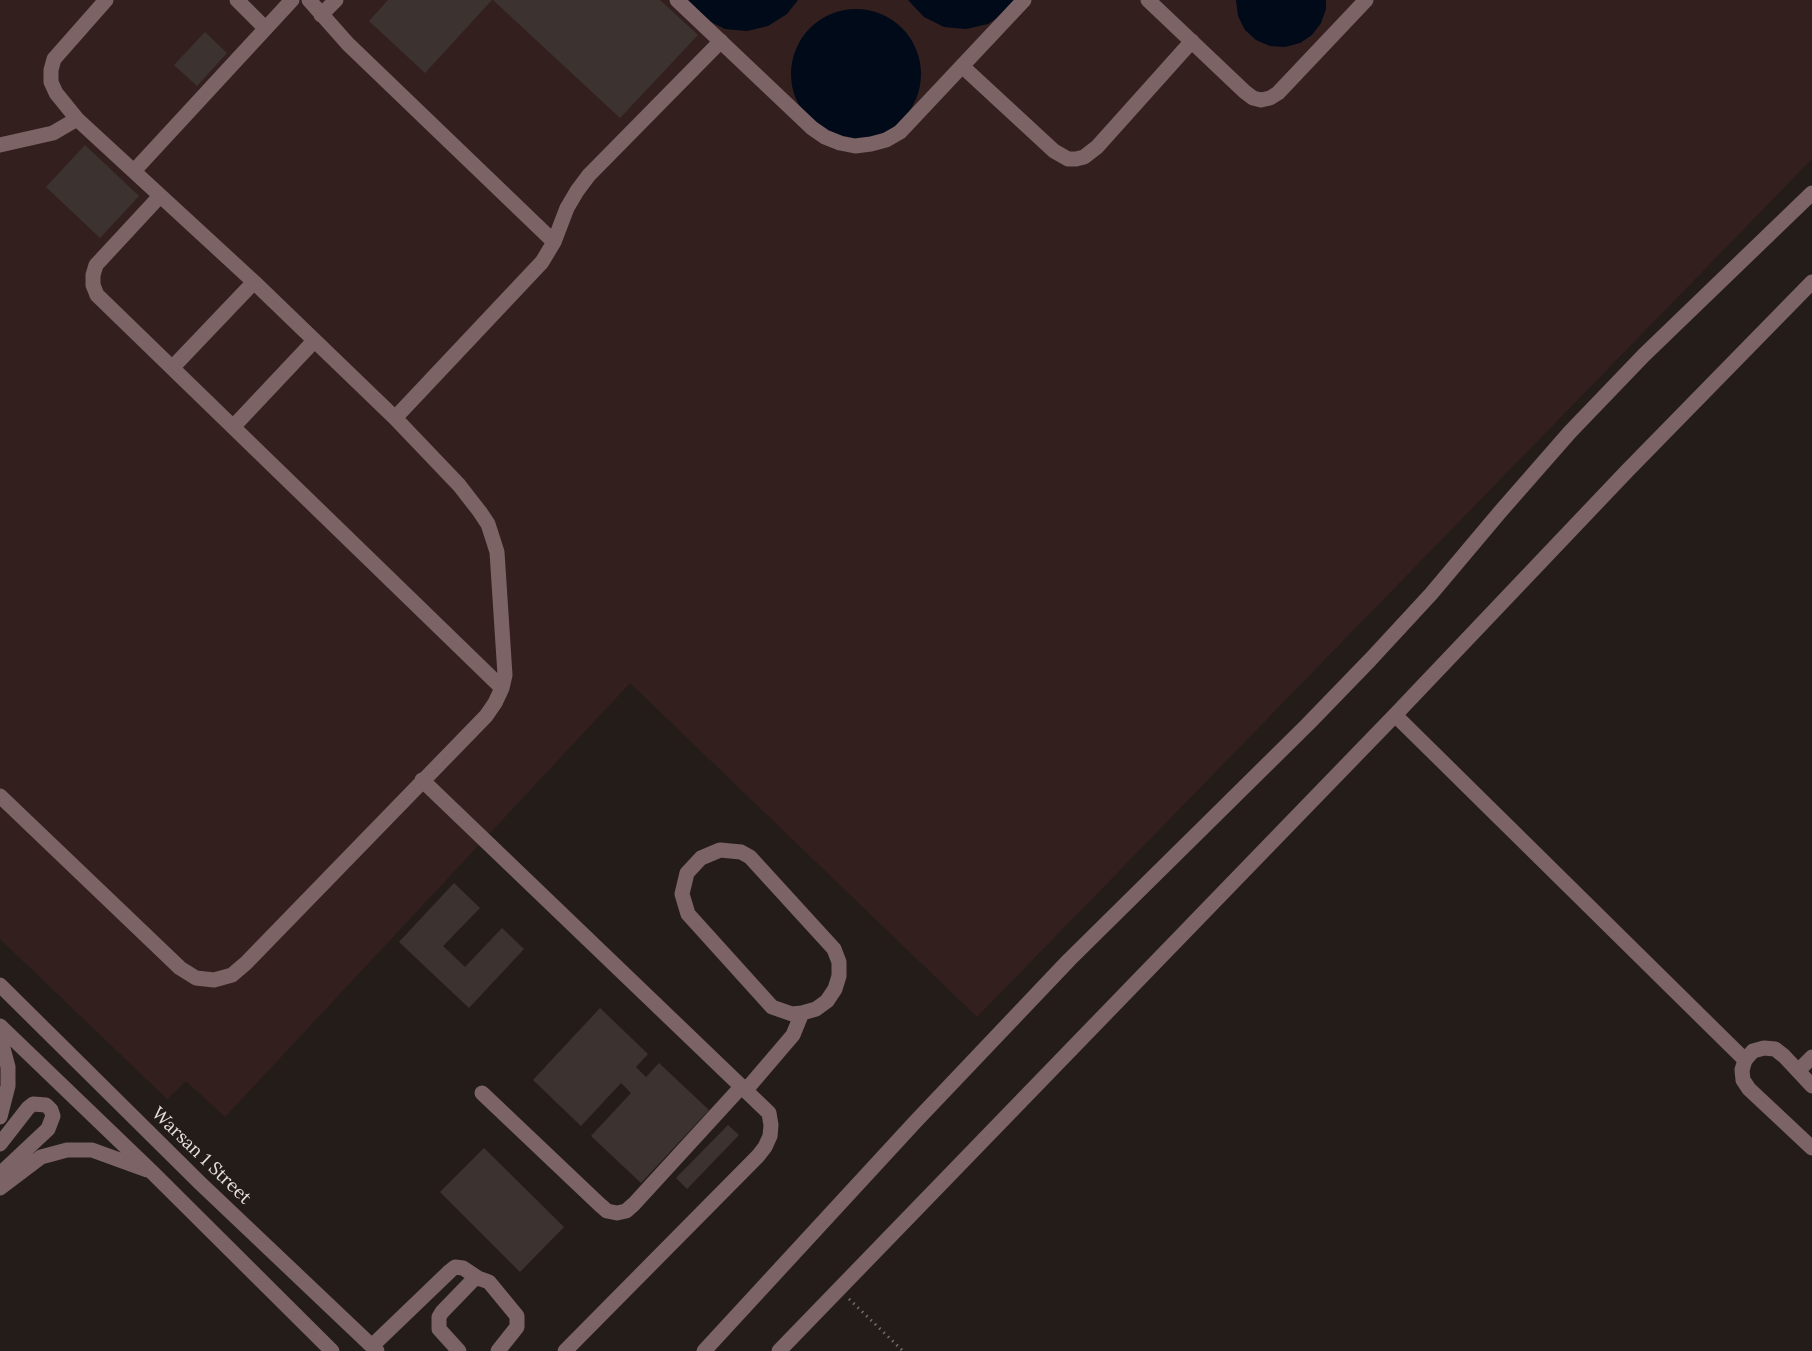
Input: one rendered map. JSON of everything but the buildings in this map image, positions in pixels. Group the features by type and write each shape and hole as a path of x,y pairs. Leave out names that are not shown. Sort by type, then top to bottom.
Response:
{"street":[{"path":"0,796 180,969 196,978 214,980 232,975 246,963 486,716 502,688 505,675 499,566 494,538 480,512 459,485 395,418 254,282 77,119 56,93 51,82 54,59 106,0"},
{"path":"237,0 265,28"},
{"path":"134,171 292,0"},
{"path":"309,0 356,52 554,242"},
{"path":"321,15 336,0"},
{"path":"677,0 813,128 825,137 855,146 886,140 900,132 1024,0"},
{"path":"1148,0 1252,98 1261,100 1270,98 1366,0"},
{"path":"395,418 542,262 554,242 567,208 589,175 721,41"},
{"path":"962,66 1054,151 1068,159 1076,159 1084,158 1097,147 1192,41"},
{"path":"0,145 53,133 77,119"},
{"path":"704,1351 1061,968 1370,660 1431,594 1500,512 1587,415 1644,356 1812,194"},
{"path":"160,196 96,265 93,285 97,295 502,688"},
{"path":"172,368 254,282"},
{"path":"779,1351 1812,282"},
{"path":"233,427 314,341"},
{"path":"1395,715 1745,1060"},
{"path":"422,780 769,1113 770,1136 765,1147 565,1351"},
{"path":"730,850 750,857 834,949 839,976 835,989 827,1001 816,1009 802,1013 782,1011 764,1000 688,914 682,894 684,883 693,865 701,858 710,853 730,850"},
{"name":"Warsan 1 Street","path":"0,985 200,1183 375,1348"},
{"path":"482,1093 607,1211 617,1213 626,1211 793,1035 802,1013"},
{"path":"0,1026 153,1173 332,1351"},
{"path":"0,1037 8,1067 8,1086 0,1117"},
{"path":"1812,1086 1775,1050 1764,1048 1753,1051 1745,1060 1742,1070 1743,1080 1749,1089 1812,1148"},
{"path":"1798,1071 1812,1057"},
{"path":"0,1144 33,1104 40,1103 51,1110 53,1116 48,1129 0,1174"},
{"path":"0,1188 41,1157 67,1150 92,1150 153,1173"},
{"path":"375,1348 450,1271 463,1268 489,1282 517,1316 517,1327 498,1351"},
{"path":"459,1351 439,1329 439,1317 473,1280 478,1278"}],"path":[{"path":"839,1289 903,1351"}],"shaded area":[{"path":"0,0 1812,0 1812,159 977,1017 630,683 225,1117 186,1081 167,1099 0,939"}],"water":[{"path":"688,0 798,0 787,14 768,26 747,31 725,29 705,19"},
{"path":"908,0 1016,0 1006,12 988,24 966,29 944,27 924,17"},
{"path":"1236,0 1326,0 1326,9 1321,23 1312,35 1300,43 1285,47 1270,46 1256,40 1245,30 1238,16"},
{"path":"856,9 881,14 902,28 916,49 921,74 916,99 902,120 881,134 856,139 831,134 810,120 796,99 791,74 796,49 810,28 831,14"}]}
